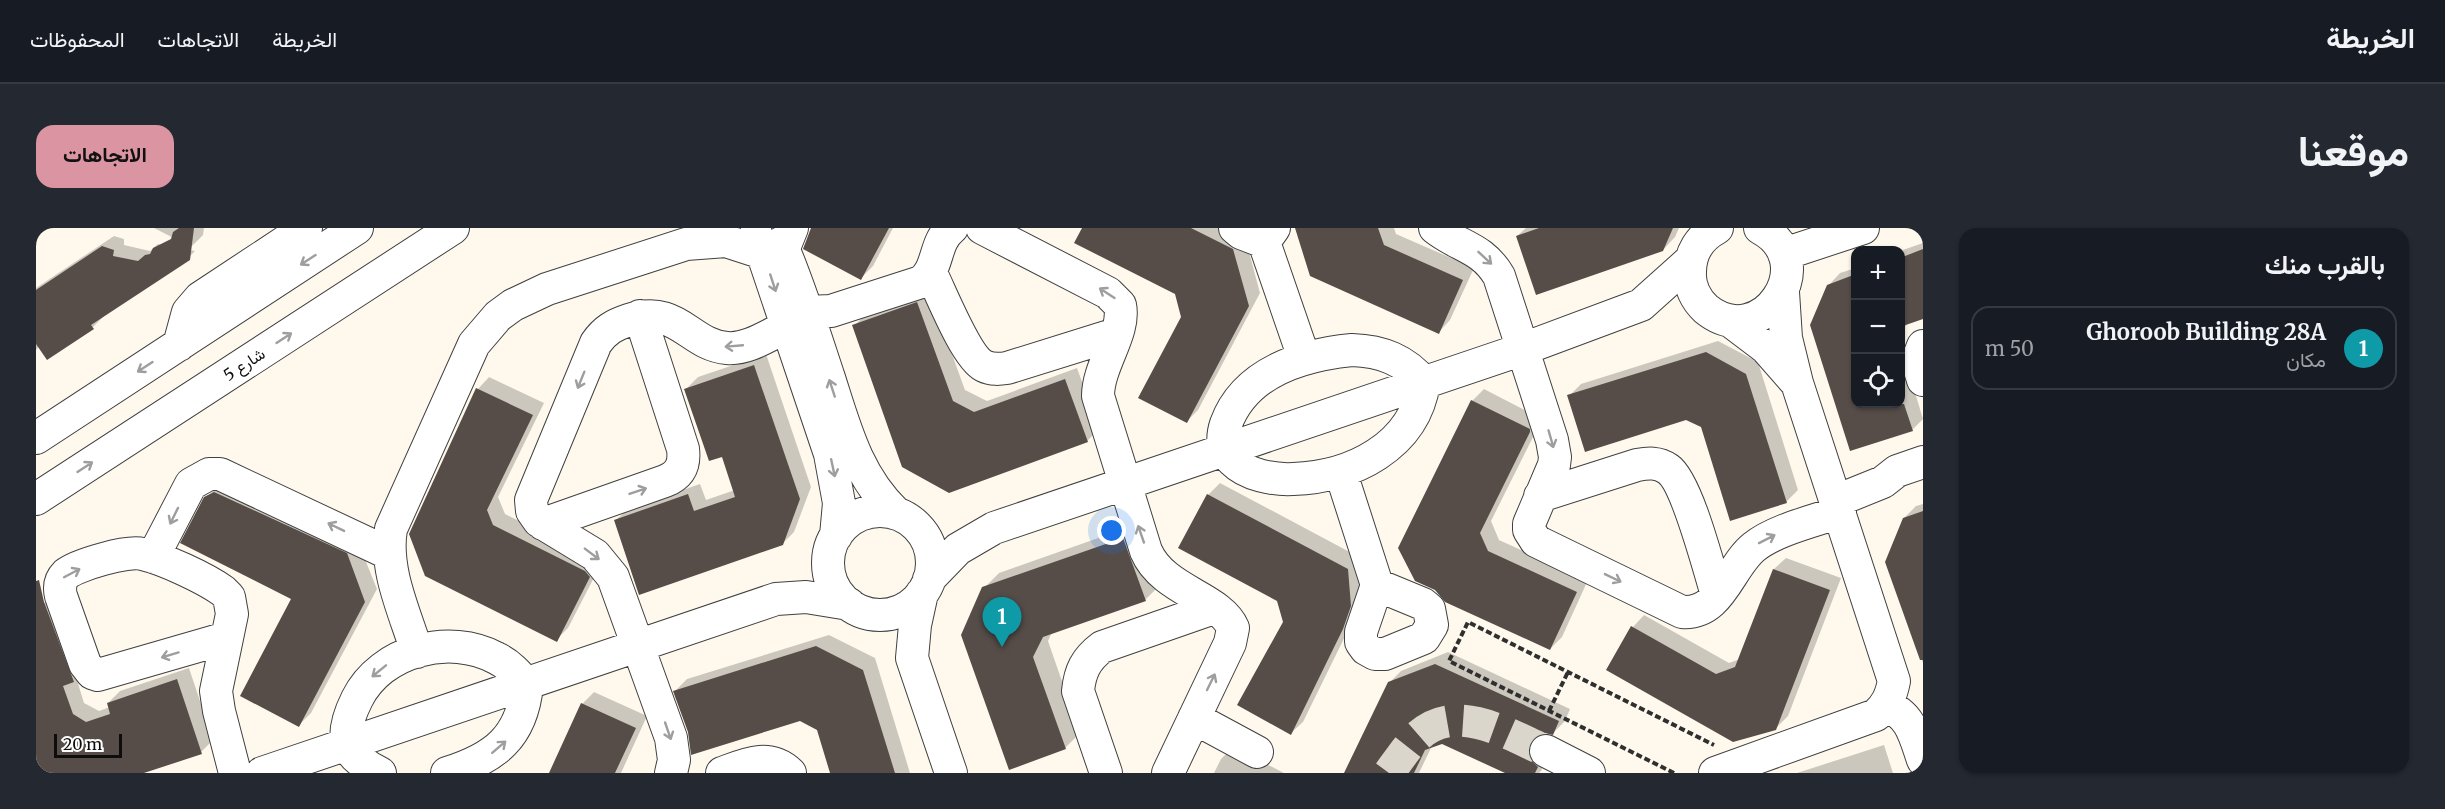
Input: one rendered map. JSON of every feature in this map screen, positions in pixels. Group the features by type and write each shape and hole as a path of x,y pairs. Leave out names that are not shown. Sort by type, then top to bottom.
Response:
{"street":[{"path":"36,438 357,228"},
{"name":"شارع 5","path":"36,499 453,228"},
{"path":"671,773 674,749 638,645 608,569 595,555 534,517 530,506 596,343 607,329 615,324 640,316 665,318 710,342 728,348 747,345 797,319 839,309 921,282 931,273 940,240 952,228"},
{"path":"982,228 1115,298 1120,305 1122,314 1100,375 1098,396 1146,551 1155,567 1169,579 1230,621 1233,636 1168,773"},
{"path":"1235,228 1241,233 1269,235 1304,358"},
{"path":"1435,228 1455,242 1477,251 1493,266 1499,276 1554,448 1554,465 1528,524 1532,536 1542,544 1682,612 1703,610 1717,595 1745,555 1763,540 1884,469 1910,467"},
{"path":"1715,228 1695,248 1690,261 1689,276 1693,291 1701,304 1766,348 1797,383"},
{"path":"1641,305 1677,307 1745,320 1761,315 1773,306 1782,292 1787,266 1784,254 1771,235 1761,228"},
{"path":"1784,254 1863,228"},
{"path":"179,345 188,312 200,298 301,230"},
{"path":"417,651 388,553 391,529 394,517 465,361 485,329 498,316 529,295 695,236 726,241 773,237 797,319 834,471 839,503 829,568 832,582 839,594 912,658"},
{"path":"262,773 776,599 806,597 876,615 902,610 913,603 958,549 994,528 1124,482 1424,383 1641,305 1690,261"},
{"path":"931,273 972,356 984,366 1007,368 1116,334"},
{"path":"1715,773 1876,715 1886,706 1892,694 1894,681 1797,383 1786,338 1782,292"},
{"path":"543,524 665,481 679,472 683,465 683,449 640,316"},
{"path":"797,319 857,461 874,489 922,532 930,546 932,563 915,625 912,658 951,773"},
{"path":"1923,346 1917,361 1923,380"},
{"path":"1370,351 1401,361 1424,383 1414,414 1393,441 1358,465 1341,473 1304,479 1267,478 1234,463 1223,449 1223,433 1239,400 1251,386 1266,375 1304,358 1329,352 1370,351"},
{"path":"1540,496 1637,465 1659,464 1669,469 1682,487 1717,595"},
{"path":"1341,473 1377,585"},
{"path":"153,557 191,484 209,474 230,477 388,553"},
{"path":"776,599 804,578 832,545 845,525 868,512 882,511 952,527 994,528"},
{"path":"226,638 104,675 92,673 88,669 61,596 62,579 71,572 120,554 135,552 153,557 223,591 229,597 232,614 217,681 217,702 235,773"},
{"path":"1106,773 1078,691 1079,678 1091,655 1102,647 1214,608"},
{"path":"380,773 358,758 347,744 352,709 371,678 392,662 417,651 437,646 458,646 478,650 497,658 513,669 527,685 525,704 519,722 509,738 495,751 456,772"},
{"path":"1886,706 1902,714 1917,727 1923,760"},
{"path":"1194,718 1257,752"},
{"path":"1546,751 1589,773"},
{"path":"722,773 759,760 772,761 790,773"}],"path":[{"path":"1674,773 1449,661 1468,622 1747,762"},
{"path":"1549,711 1568,672"}],"building":[{"path":"179,228 194,228 190,260 91,325 94,329 47,360 36,344 36,290 102,246 114,250 113,256 138,261 150,254 153,248 171,239 173,232"},
{"path":"811,228 889,228 861,280 803,249"},
{"path":"1082,228 1191,228 1233,249 1249,306 1187,423 1138,398 1181,317 1175,294 1074,243"},
{"path":"1295,228 1378,228 1384,245 1463,280 1439,334 1310,276"},
{"path":"1539,228 1673,228 1663,251 1536,295 1516,236"},
{"path":"1923,249 1923,319 1905,325 1905,300 1905,256"},
{"path":"1851,276 1851,408 1905,407 1913,431 1850,451 1810,325 1827,285"},
{"path":"917,302 953,401 974,412 1065,379 1088,442 949,493 902,467 852,325"},
{"path":"1706,352 1746,374 1787,503 1730,521 1701,427 1686,420 1585,452 1567,395"},
{"path":"754,365 800,499 783,545 639,595 614,520 688,494 694,511 735,497 722,457 709,461 684,389"},
{"path":"476,388 533,415 487,510 493,525 585,571 590,577 557,642 425,576 409,534"},
{"path":"1471,400 1530,429 1480,533 1488,551 1577,592 1550,650 1445,602 1435,590 1415,581 1398,548"},
{"path":"214,492 347,553 365,602 299,727 240,696 291,599 180,543 204,497"},
{"path":"1207,494 1348,569 1351,606 1343,629 1291,735 1237,705 1283,622 1277,601 1178,548"},
{"path":"1923,511 1923,660 1920,660 1885,562 1903,518"},
{"path":"1123,538 1146,601 1043,637 1033,657 1066,749 1009,770 961,635 982,587"},
{"path":"1773,569 1830,590 1776,730 1733,742 1606,670 1631,626 1716,674 1735,667"},
{"path":"39,580 44,602 74,682 63,686 73,714 86,722 110,714 107,703 177,679 202,754 144,773 36,773 36,581"},
{"path":"816,646 863,670 895,773 830,773 817,730 800,721 691,755 688,732 673,691"},
{"path":"1435,664 1559,721 1553,735 1545,733 1537,736 1530,743 1528,751 1531,760 1538,767 1535,773 1505,773 1442,744 1425,750 1414,773 1344,773 1388,682"},
{"path":"581,703 636,728 615,773 549,773"}],"tunnel":[{"path":"1389,773 1414,740 1429,728 1445,722 1479,723 1546,751"}],"place":[{"name":"Ghoroob Building 28A","path":"1002,647"}]}
